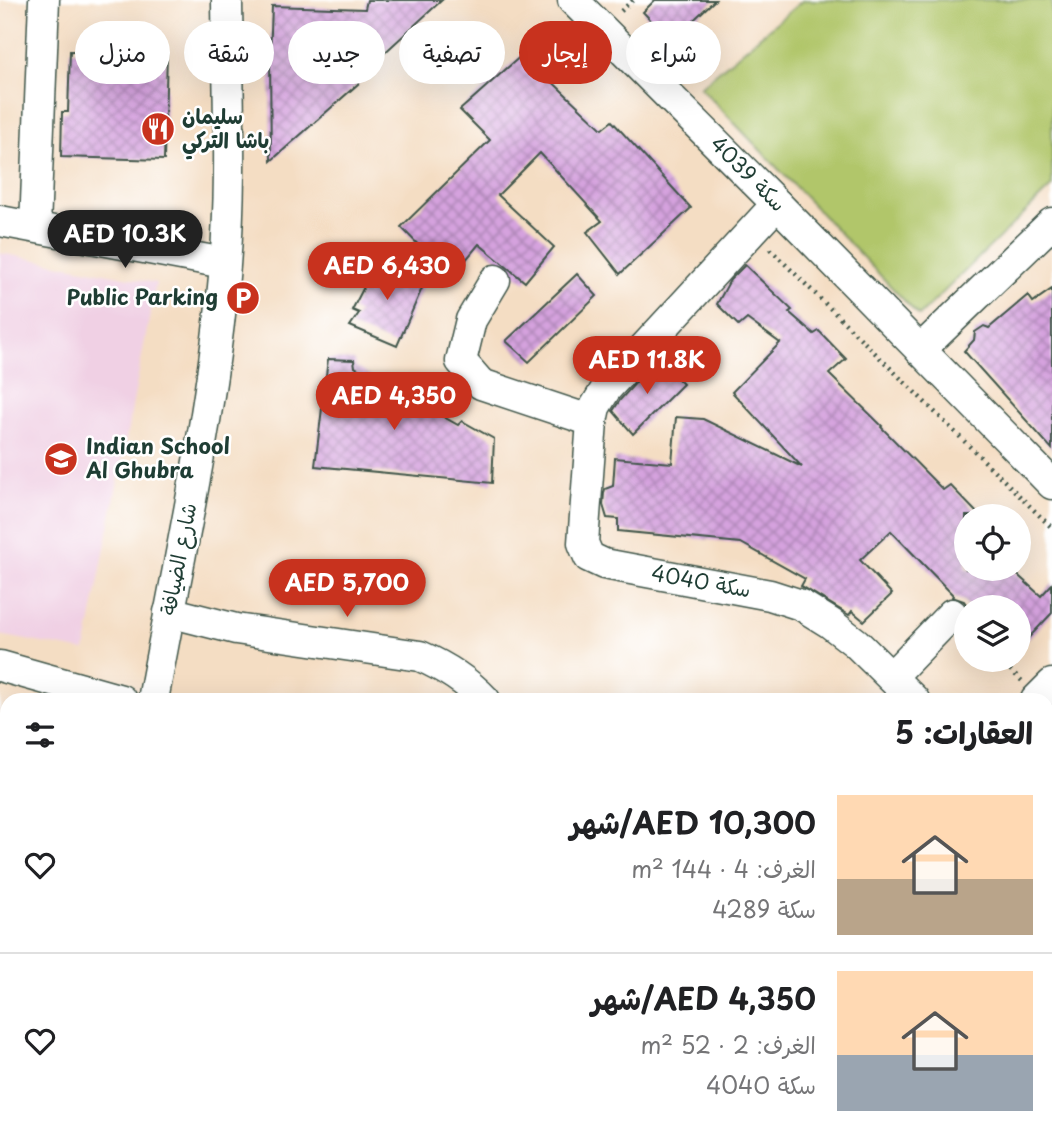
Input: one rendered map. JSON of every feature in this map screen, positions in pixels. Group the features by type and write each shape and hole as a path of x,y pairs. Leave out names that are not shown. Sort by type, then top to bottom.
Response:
{"street":[{"path":"35,227 44,0"},
{"name":"شارع الضيافة","path":"154,693 207,413 224,263 229,181 228,0"},
{"name":"سكة 4039","path":"577,1 1052,484"},
{"name":"سكة 4040","path":"777,204 606,389 595,407 582,530 583,543 590,556 604,564 771,595 800,605 830,622 856,643 907,693"},
{"path":"0,220 224,263"},
{"path":"920,350 1052,223"},
{"path":"495,280 471,320 461,360 481,384 592,421"},
{"path":"169,612 236,628 420,656 444,667 478,693"},
{"path":"891,677 953,614"},
{"path":"0,666 96,693"}],"path":[{"path":"752,231 1052,528"}],"shaded area":[{"name":"Indian School Al Ghubra","path":"0,253 156,283 85,651 0,635"}],"green space":[{"path":"803,0 1052,0 1052,186 919,316 700,87 704,84 721,84 721,69"}],"building":[{"path":"367,0 442,0 419,21 399,21 399,40 385,52 385,21 288,21 288,84 358,84 271,161 270,84 274,84 272,6 365,9"},
{"path":"655,0 715,0 692,21 652,21 643,12"},
{"path":"70,51 75,51 75,84 166,84 164,160 61,157 62,112 68,112"},
{"path":"519,58 519,84 555,84 602,129 612,121 691,208 620,274 587,232 602,221 540,153 498,195 554,247 525,282 479,244 465,261 429,256 401,227 490,140 460,110 489,84 505,84 505,70"},
{"path":"379,258 426,279 397,346 350,326 359,313 352,310"},
{"path":"745,265 792,310 789,312 814,334 819,331 846,359 829,374 943,490 950,485 968,504 954,504 954,581 1024,581 1041,596 1052,584 1052,613 1031,635 1031,595 952,597 891,531 860,560 892,594 864,621 852,611 849,615 801,586 805,579 741,543 618,531 618,519 607,518 603,505 605,489 613,486 615,458 672,463 676,417 703,419 802,467 732,392 780,343 747,319 739,326 717,304 730,280"},
{"path":"577,274 597,296 529,362 506,341"},
{"path":"1052,289 1052,449 964,351 974,340 975,332 984,326 989,328 1028,295 1033,302"},
{"path":"658,358 683,384 633,434 613,411"},
{"path":"328,359 354,360 355,367 458,425 462,421 494,439 492,483 315,466"}],"place":[{"name":"سليمان باشا التركي","path":"158,129"},
{"name":"Public Parking","path":"243,298"},
{"name":"Indian School Al Ghubra","path":"61,459"}]}
